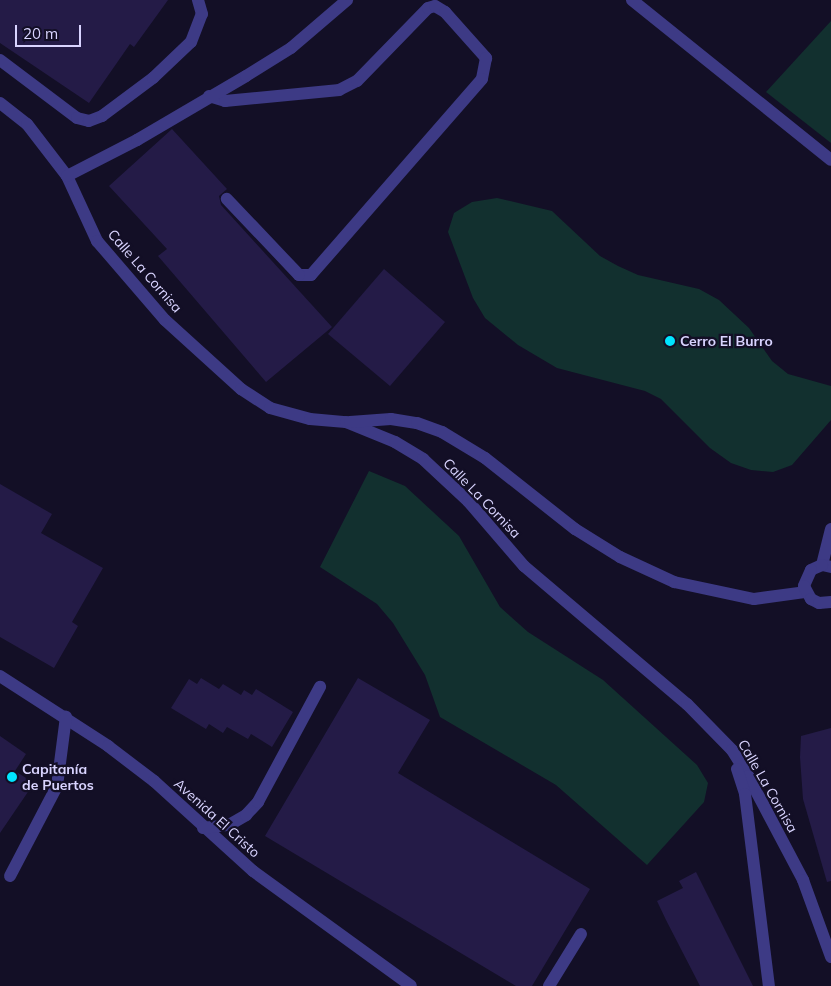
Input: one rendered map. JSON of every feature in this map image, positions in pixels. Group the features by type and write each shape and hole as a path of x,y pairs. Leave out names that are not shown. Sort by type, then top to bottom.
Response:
{"street":[{"path":"0,60 77,118 89,121 102,116 153,78 191,42 202,14 198,0"},
{"path":"632,0 831,160"},
{"path":"68,176 137,140 291,48 344,2"},
{"path":"210,96 225,101 339,90 357,82 428,8 435,6 445,12 486,58 482,79 311,275 299,275 227,199"},
{"name":"Calle La Cornisa","path":"0,103 28,124 68,176 97,241 165,320 241,389 270,408 310,419 346,422 395,442 423,459 468,500 524,566 688,704 732,750 803,880 831,957"},
{"path":"346,422 391,419 417,423 442,432 485,458 575,529 620,557 674,582 754,599 805,592 819,603 831,602"},
{"path":"805,592 807,574 826,566 831,529"},
{"name":"Avenida El Cristo","path":"0,676 66,718 154,781 203,828 253,871 411,986"},
{"path":"203,828 229,825 246,815 258,802 320,686"},
{"path":"10,876 57,786 66,718"},
{"path":"732,750 745,794 769,986"},
{"path":"549,986 581,934"}],"green space":[{"path":"831,21 831,143 766,92"},
{"path":"497,198 552,211 600,256 618,266 638,275 699,289 719,300 749,328 772,361 788,374 831,386 831,420 792,465 773,472 751,470 731,463 710,448 661,399 645,391 557,368 518,345 485,318 473,298 448,232 454,213 472,202"},
{"path":"369,471 405,486 459,536 500,607 528,632 603,680 697,765 708,783 704,802 647,865 556,785 440,717 425,675 393,623 377,604 320,567"}],"building":[{"path":"0,0 168,0 134,47 130,44 89,103 0,43"},
{"path":"172,129 227,189 219,196 221,205 332,327 266,382 158,256 167,249 109,186"},
{"path":"384,269 445,322 390,386 328,334"},
{"path":"0,484 52,514 41,533 103,568 72,622 78,626 54,668 0,637"},
{"path":"201,678 219,689 223,684 241,695 244,690 252,695 256,689 293,712 272,747 251,734 248,739 227,727 223,733 209,724 206,729 171,708 189,679 197,684"},
{"path":"358,678 430,720 398,773 590,889 532,986 516,986 265,836"},
{"path":"831,728 831,881 827,882 803,799 800,757 801,736"},
{"name":"Capitanía de Puertos","path":"0,736 26,754 15,771 34,783 0,833"},
{"path":"696,872 753,986 700,986 666,920 657,901 683,888 679,881"}],"place":[{"name":"Cerro El Burro","path":"670,341"},
{"name":"Capitanía de Puertos","path":"12,777"}]}
